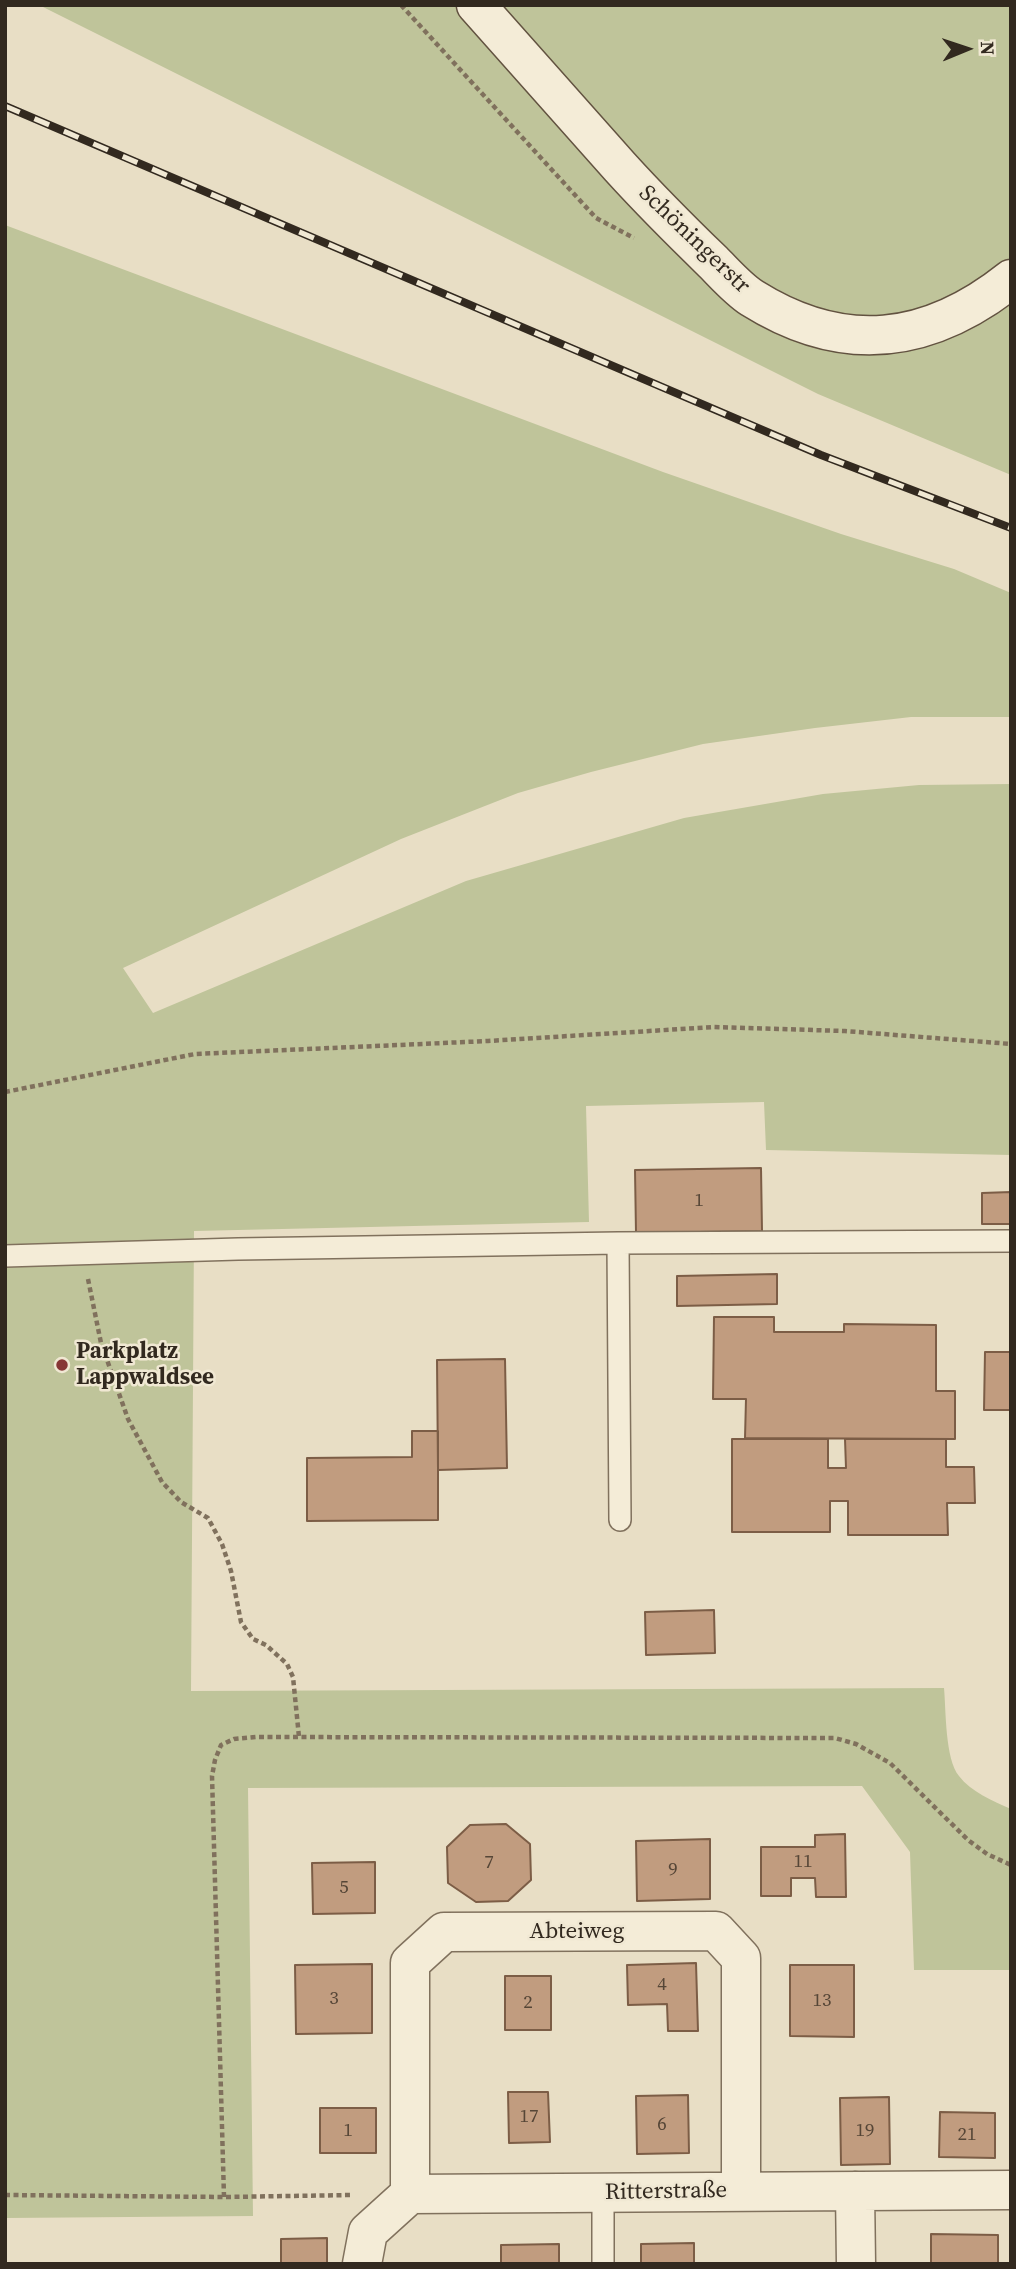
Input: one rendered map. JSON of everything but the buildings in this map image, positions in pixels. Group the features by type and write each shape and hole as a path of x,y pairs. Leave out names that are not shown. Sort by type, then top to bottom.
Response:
{"street":[{"name":"Schöningerstr","path":"475,5 662,214 749,296 786,317 821,330 864,337 904,332 948,320 989,296 1011,279"},
{"name":"Abteiweg","path":"410,2194 411,1963 444,1932 716,1931 741,1958 741,2191"},
{"name":"Ritterstraße","path":"410,2194 1011,2190"},
{"path":"855,2191 856,2264"},
{"path":"362,2264 369,2232 410,2194"}],"lane":[{"path":"5,1256 618,1243 1011,1241"},
{"path":"618,1243 620,1520"},
{"path":"603,2193 603,2264"}],"path":[{"path":"5,1092 195,1054 488,1041 714,1027 845,1031 1011,1044"},
{"path":"83,1254 101,1343 128,1419 162,1482 181,1502 208,1518 222,1544 231,1571 241,1622 253,1639 266,1645 287,1664 293,1677 299,1737"},
{"path":"224,2197 212,1776 221,1745 234,1739 835,1738 856,1744 890,1763 968,1840 987,1854 1011,1865"},
{"path":"5,2195 224,2197 410,2194"}],"green space":[{"path":"39,5 1011,5 1011,475 818,394"},
{"path":"5,225 663,472 841,534 954,569 1011,593 1011,717 911,717 815,728 703,744 591,772 518,793 401,839 123,968 153,1013 466,881 684,818 823,794 919,785 1011,784 1011,1155 766,1150 764,1102 586,1106 589,1222 194,1231 191,1691 944,1688 949,1746 954,1768 964,1782 976,1791 1011,1809 1011,1970 914,1970 910,1852 862,1786 248,1788 253,2216 5,2218"}],"railway":[{"path":"5,106 821,455 1011,528"}],"place":[{"name":"Parkplatz Lappwaldsee","path":"62,1365"}]}
